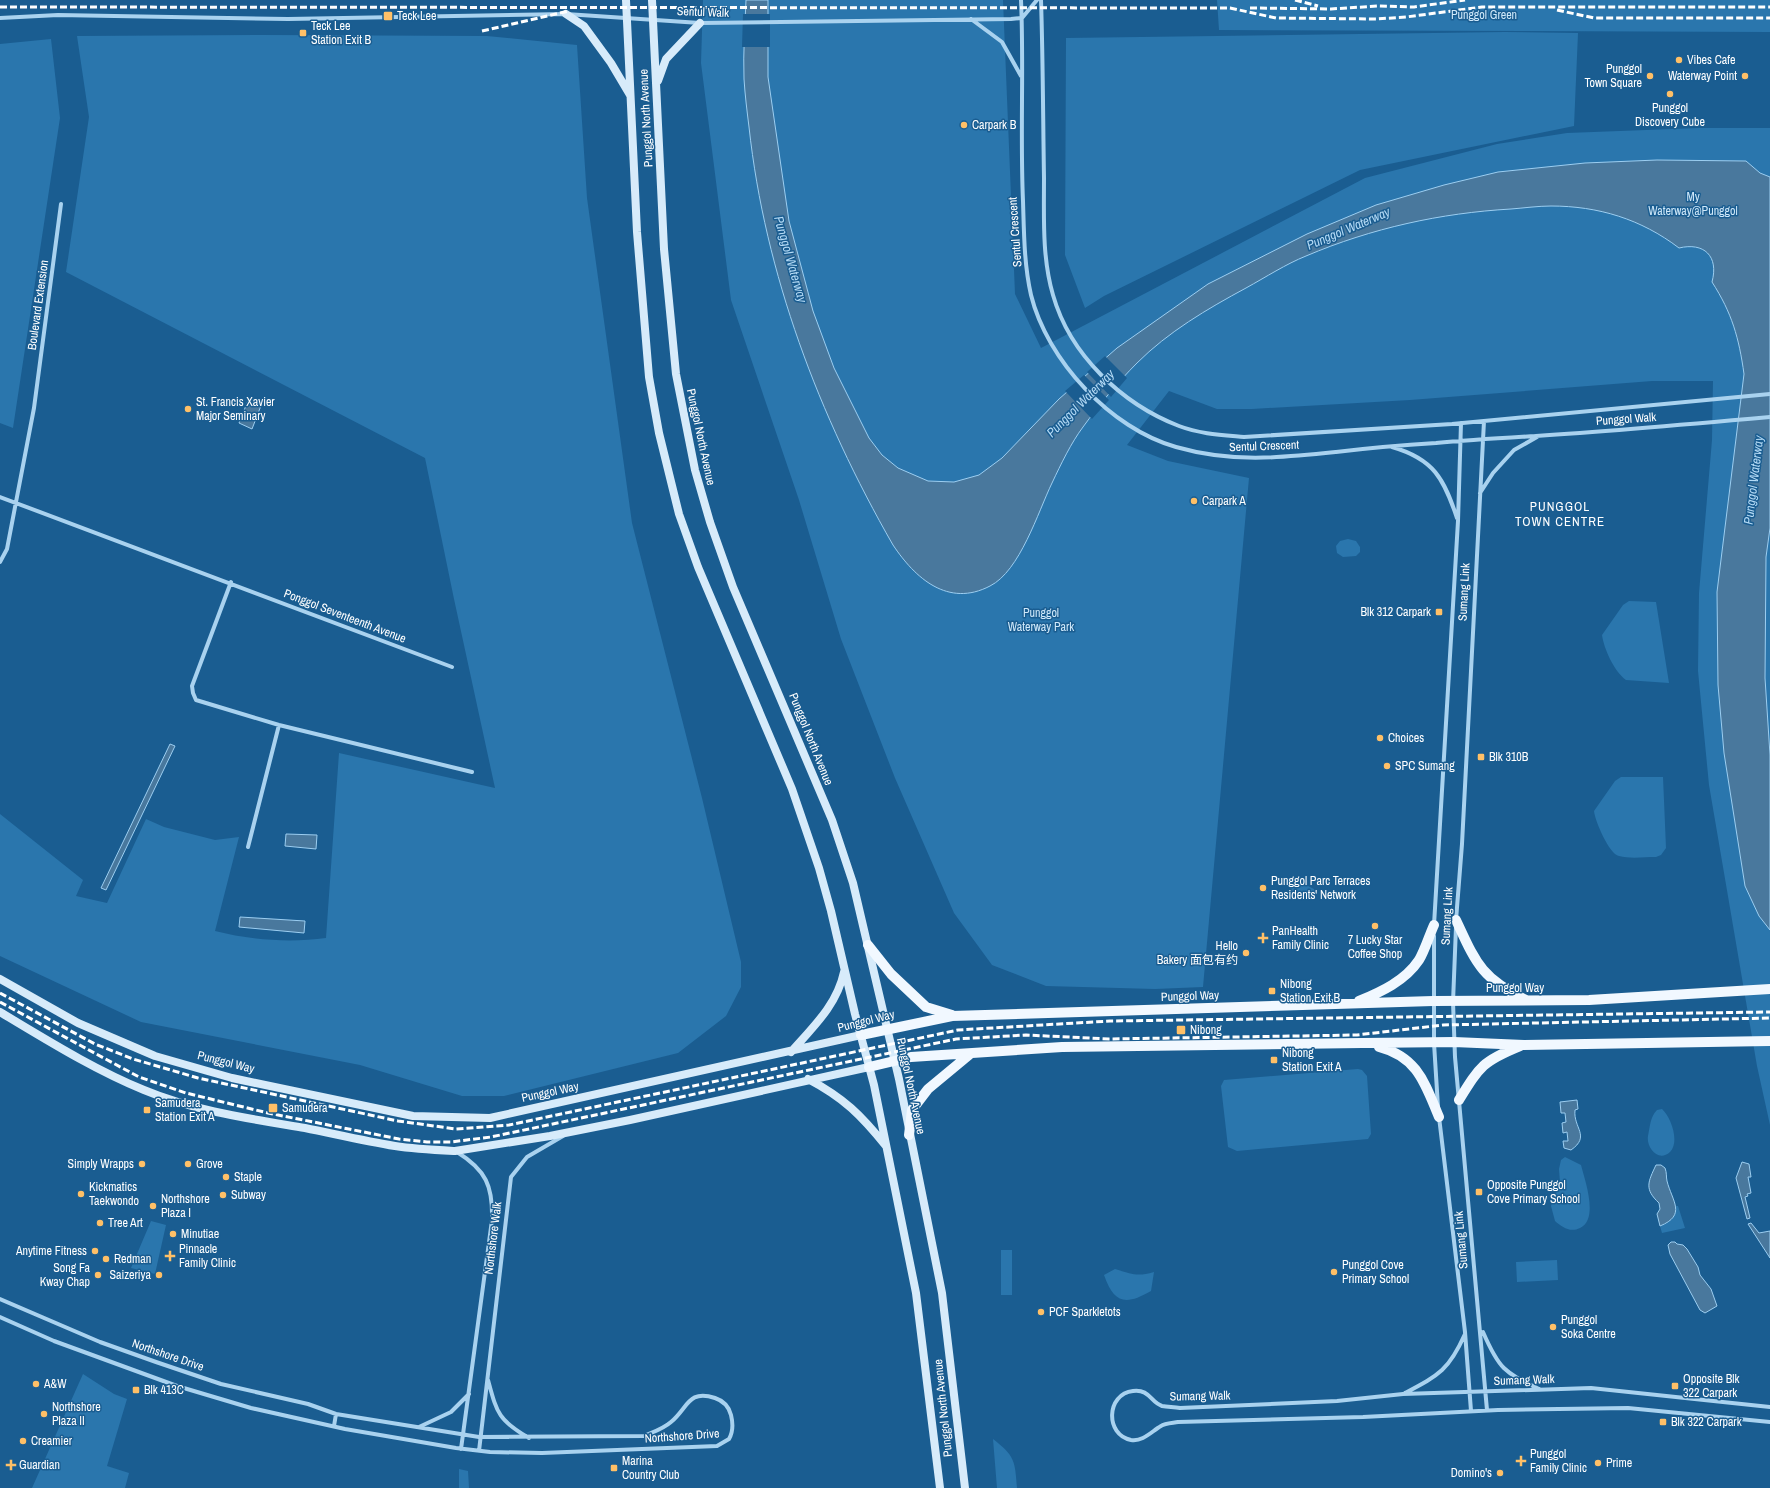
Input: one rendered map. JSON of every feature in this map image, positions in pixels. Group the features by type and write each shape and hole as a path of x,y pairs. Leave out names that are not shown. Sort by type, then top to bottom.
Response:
{"main road":[{"name":"Punggol North Avenue","path":"626,0 637,232 649,369 659,433 679,514 698,567 792,789 831,911 888,1148 916,1293 940,1488"},
{"name":"Punggol North Avenue","path":"652,0 664,249 676,374 695,470 710,522 733,587 832,820 853,883 895,1061 942,1293 965,1488"},
{"path":"566,14 584,26 611,64 630,96"},
{"path":"657,86 666,59 700,23"},
{"path":"1456,920 1470,950 1482,970 1492,980 1506,990 1528,1001"},
{"path":"1353,1003 1385,990 1405,976 1419,960 1434,925"},
{"path":"868,945 891,974 926,1007 952,1016"},
{"path":"791,1052 829,1009 841,987 845,969"},
{"name":"Punggol Way","path":"0,979 78,1023 155,1056 232,1078 413,1116 490,1118 791,1052 887,1029 952,1016 1353,1003 1589,1000 1770,989"},
{"path":"0,1012 65,1051 106,1073 145,1090 205,1109 396,1146 455,1151 571,1132 911,1058 969,1055 1062,1047 1362,1043 1434,1044 1454,1042 1524,1045 1770,1041"},
{"path":"1362,1043 1391,1050 1414,1067 1422,1077 1439,1118"},
{"path":"1459,1100 1474,1075 1485,1064 1502,1054 1524,1045"},
{"path":"909,1135 912,1110 928,1089 969,1055"},
{"path":"808,1080 846,1102 863,1117 888,1148"}],"street":[{"name":"Sentul Crescent","path":"1021,0 1024,249 1032,296 1038,314 1053,346 1076,379 1097,400 1118,418 1143,434 1173,447 1211,456 1242,459 1284,457 1482,439"},
{"path":"1022,18 1038,0"},
{"name":"Sentul Crescent","path":"1041,0 1046,253 1053,296 1061,316 1086,356 1110,384 1135,403 1179,426 1217,435 1244,437 1484,421"},
{"name":"Sentul Walk","path":"0,18 58,15 288,19 566,14 700,23 1022,18"},
{"path":"970,19 1002,42 1021,76"},
{"name":"Boulevard Extension","path":"17,503 34,408 61,204"},
{"name":"Punggol Walk","path":"1484,421 1651,404 1770,394"},
{"name":"Punggol Walk","path":"1482,439 1539,436 1770,417"},
{"name":"Sumang Link","path":"1484,421 1462,844 1456,920 1453,1002 1454,1042 1481,1328 1487,1410"},
{"name":"Sumang Link","path":"1461,423 1458,521 1434,925 1433,1001 1434,1044 1439,1118 1465,1332 1471,1411"},
{"path":"1479,495 1493,473 1514,450 1539,436"},
{"path":"1388,447 1409,452 1434,469 1444,483 1458,521"},
{"name":"Ponggol Seventeenth Avenue","path":"0,497 231,582 452,668"},
{"path":"0,562 7,550 17,503"},
{"path":"231,582 192,686 196,700 279,725 472,772"},
{"path":"248,847 279,725"},
{"name":"Northshore Walk","path":"479,1451 511,1177 527,1157 571,1132"},
{"name":"Northshore Walk","path":"455,1151 469,1160 484,1176 491,1190 492,1203 492,1220 461,1449"},
{"name":"Northshore Drive","path":"0,1299 100,1342 156,1362 221,1384 308,1404 336,1414 480,1437 529,1438 644,1436 671,1422 687,1403 699,1395 708,1396 725,1403 732,1420 732,1430 729,1439 717,1446 536,1453 461,1449 334,1426 251,1408 177,1386 54,1340 0,1317"},
{"path":"1481,1328 1494,1358 1511,1376 1541,1390"},
{"path":"1403,1394 1431,1379 1446,1368 1455,1355 1465,1332"},
{"name":"Northshore Walk","path":"487,1377 495,1406 501,1418 510,1427 529,1438"},
{"name":"Sumang Walk","path":"1770,1407 1591,1388 1403,1394 1337,1401 1180,1408 1161,1406 1144,1392 1134,1391 1125,1393 1117,1399 1111,1417 1115,1428 1124,1437 1132,1440 1150,1435 1162,1424 1178,1422 1363,1417 1487,1410 1628,1408 1770,1422"},
{"path":"418,1428 451,1412 469,1394"},
{"path":"334,1426 336,1414"}],"green space":[{"name":"Punggol Waterway Park","path":"703,0 1003,0 1015,294 1041,348 1365,178 1497,144 1567,133 1699,128 1770,128 1770,1125 1757,1066 1709,785 1698,671 1699,593 1712,440 1713,381 1652,381 1410,400 1252,409 1217,409 1169,391 1127,445 1168,461 1249,478 1203,987 1155,989 1046,986 992,965 954,913 895,778 841,639 799,500 731,300 701,63"},
{"name":"Punggol Green","path":"1217,0 1770,0 1770,32 1219,30"},
{"path":"1505,32 1578,33 1574,126 1360,170 1104,296 1085,308 1065,255 1066,38"},
{"path":"77,36 487,36 577,45 587,198 632,523 702,798 741,962 741,987 726,1016 678,1053 504,1096 462,1096 360,1065 141,1022 0,956 0,814 83,880 76,896 107,903 146,819 164,827 215,840 239,837 215,931 242,937 270,940 312,940 326,938 339,753 495,788 425,458 66,272 89,117"},
{"path":"51,39 60,118 13,428 0,423 0,44"},
{"path":"1348,539 1356,541 1360,547 1360,552 1356,556 1343,557 1337,553 1336,546 1340,541"},
{"path":"1629,601 1656,602 1669,683 1626,680 1617,671 1610,659 1602,635 1623,605"},
{"path":"1621,777 1663,777 1666,848 1661,855 1656,857 1637,858 1619,856 1611,850 1607,844 1597,822 1594,811 1615,781"},
{"path":"1298,881 1314,889 1316,893 1315,896 1310,899 1293,898 1290,895 1290,886"},
{"path":"1358,1069 1362,1070 1367,1076 1371,1134 1368,1139 1237,1151 1228,1147 1221,1086 1224,1080"},
{"path":"1662,1109 1671,1123 1674,1142 1673,1148 1670,1152 1661,1156 1657,1155 1651,1149 1648,1136 1653,1116 1657,1110"},
{"path":"1565,1157 1581,1165 1590,1208 1589,1217 1586,1223 1580,1228 1573,1230 1563,1227 1555,1221 1551,1206 1560,1182 1559,1169 1561,1160"},
{"path":"1675,1206 1678,1206 1685,1228 1662,1233 1660,1226 1667,1223 1676,1211"},
{"path":"151,1221 166,1225 155,1274 131,1268"},
{"path":"1001,1250 1012,1250 1012,1295 1001,1295"},
{"path":"1557,1260 1558,1280 1517,1282 1516,1262"},
{"path":"1115,1269 1134,1274 1154,1272 1151,1291 1134,1299 1127,1300 1116,1296 1104,1275"},
{"path":"83,1374 114,1394 127,1399 107,1466 129,1473 125,1488 32,1488"},
{"path":"993,1439 1010,1455 1016,1471 1017,1488 997,1488"},
{"path":"459,1469 468,1471 469,1488 459,1488"}],"water":[{"name":"Punggol Waterway","path":"746,0 768,0 768,77 789,221 813,311 834,368 869,438 882,455 898,468 928,481 954,482 979,475 1002,458 1059,399 1117,348 1208,284 1307,234 1376,205 1444,185 1498,172 1585,163 1657,160 1746,161 1760,173 1770,177 1770,528 1766,557 1765,678 1770,755 1770,930 1759,916 1745,886 1724,753 1718,685 1717,592 1744,374 1734,326 1725,304 1712,282 1714,273 1713,265 1708,253 1696,247 1679,248 1650,229 1618,216 1585,208 1551,206 1485,211 1433,218 1356,237 1298,259 1217,304 1188,322 1162,341 1137,363 1102,402 1074,440 1052,483 1027,540 1010,568 1001,578 990,586 975,592 960,594 947,591 934,586 922,578 893,545 866,496 842,446 819,395 799,343 782,290 768,236 757,182 745,97 744,49"},
{"path":"249,398 262,403 252,429 239,423"},
{"path":"170,744 175,746 106,890 101,888"},
{"path":"286,834 317,835 316,849 285,846"},
{"path":"240,917 305,921 304,933 239,927"},
{"path":"1577,1100 1578,1109 1575,1110 1575,1116 1581,1136 1577,1145 1571,1150 1564,1148 1563,1141 1568,1141 1567,1132 1563,1133 1562,1123 1566,1122 1565,1113 1561,1113 1560,1102"},
{"path":"1742,1162 1749,1164 1751,1177 1748,1177 1751,1193 1747,1194 1748,1196 1745,1197 1750,1218 1747,1219 1736,1178"},
{"path":"1656,1165 1661,1165 1665,1168 1667,1181 1676,1207 1673,1217 1668,1222 1660,1226 1657,1214 1660,1209 1659,1203 1651,1194 1649,1189 1649,1181"},
{"path":"1751,1223 1759,1233 1770,1231 1770,1258 1748,1224"},
{"path":"1671,1242 1683,1245 1687,1249 1698,1267 1700,1275 1711,1289 1717,1306 1705,1313 1700,1310 1670,1254 1668,1245"}],"pier":[{"path":"743,14 770,14 770,47 742,47"},
{"path":"1105,356 1127,378 1111,397 1087,372"},
{"path":"1084,375 1109,400 1092,419 1065,391"}],"railway":[{"path":"1295,0 1318,6"},
{"path":"1250,8 1331,9 1378,6 1414,7 1465,0"},
{"path":"0,7 1230,8 1276,18 1376,19 1406,17 1482,7 1770,7"},
{"path":"1557,10 1594,18 1770,18"},
{"path":"482,31 569,11"},
{"path":"0,993 95,1044 133,1059 198,1078 398,1121 456,1129 509,1125 958,1030 1110,1021 1770,1012"},
{"path":"0,1002 139,1077 186,1093 268,1113 399,1139 427,1142 451,1142 491,1137 956,1039 1026,1035 1109,1039 1357,1035 1443,1025 1770,1018"}],"place":[{"name":"Teck Lee","path":"388,16"},
{"name":"Teck Lee Station Exit B","path":"303,33"},
{"name":"Vibes Cafe","path":"1679,60"},
{"name":"Punggol Town Square","path":"1650,76"},
{"name":"Waterway Point","path":"1745,76"},
{"name":"Punggol Discovery Cube","path":"1670,94"},
{"name":"Carpark B","path":"964,125"},
{"name":"St. Francis Xavier Major Seminary","path":"188,409"},
{"name":"Carpark A","path":"1194,501"},
{"name":"Blk 312 Carpark","path":"1439,612"},
{"name":"Choices","path":"1380,738"},
{"name":"Blk 310B","path":"1481,757"},
{"name":"SPC Sumang","path":"1387,766"},
{"name":"Punggol Parc Terraces Residents' Network","path":"1263,888"},
{"name":"7 Lucky Star Coffee Shop","path":"1375,926"},
{"name":"PanHealth Family Clinic","path":"1263,938"},
{"name":"Hello Bakery 面包有约","path":"1246,953"},
{"name":"Nibong Station Exit B","path":"1272,991"},
{"name":"Nibong","path":"1181,1030"},
{"name":"Nibong Station Exit A","path":"1274,1060"},
{"name":"Samudera","path":"273,1108"},
{"name":"Samudera Station Exit A","path":"147,1110"},
{"name":"Simply Wrapps","path":"142,1164"},
{"name":"Grove","path":"188,1164"},
{"name":"Staple","path":"226,1177"},
{"name":"Opposite Punggol Cove Primary School","path":"1479,1192"},
{"name":"Kickmatics Taekwondo","path":"81,1194"},
{"name":"Subway","path":"223,1195"},
{"name":"Northshore Plaza I","path":"153,1206"},
{"name":"Tree Art","path":"100,1223"},
{"name":"Minutiae","path":"173,1234"},
{"name":"Anytime Fitness","path":"95,1251"},
{"name":"Pinnacle Family Clinic","path":"170,1256"},
{"name":"Redman","path":"106,1259"},
{"name":"Punggol Cove Primary School","path":"1334,1272"},
{"name":"Song Fa Kway Chap","path":"98,1275"},
{"name":"Saizeriya","path":"159,1275"},
{"name":"PCF Sparkletots","path":"1041,1312"},
{"name":"Punggol Soka Centre","path":"1553,1327"},
{"name":"A&W","path":"36,1384"},
{"name":"Opposite Blk 322 Carpark","path":"1675,1386"},
{"name":"Blk 413C","path":"136,1390"},
{"name":"Northshore Plaza II","path":"44,1414"},
{"name":"Blk 322 Carpark","path":"1663,1422"},
{"name":"Creamier","path":"23,1441"},
{"name":"Punggol Family Clinic","path":"1521,1461"},
{"name":"Prime","path":"1598,1463"},
{"name":"Guardian","path":"11,1465"},
{"name":"Marina Country Club","path":"614,1468"},
{"name":"Domino's","path":"1500,1473"}],"district":[{"name":"PUNGGOL TOWN CENTRE","path":"1560,514"}],"park label":[{"name":"My Waterway@Punggol","path":"1693,204"}]}
